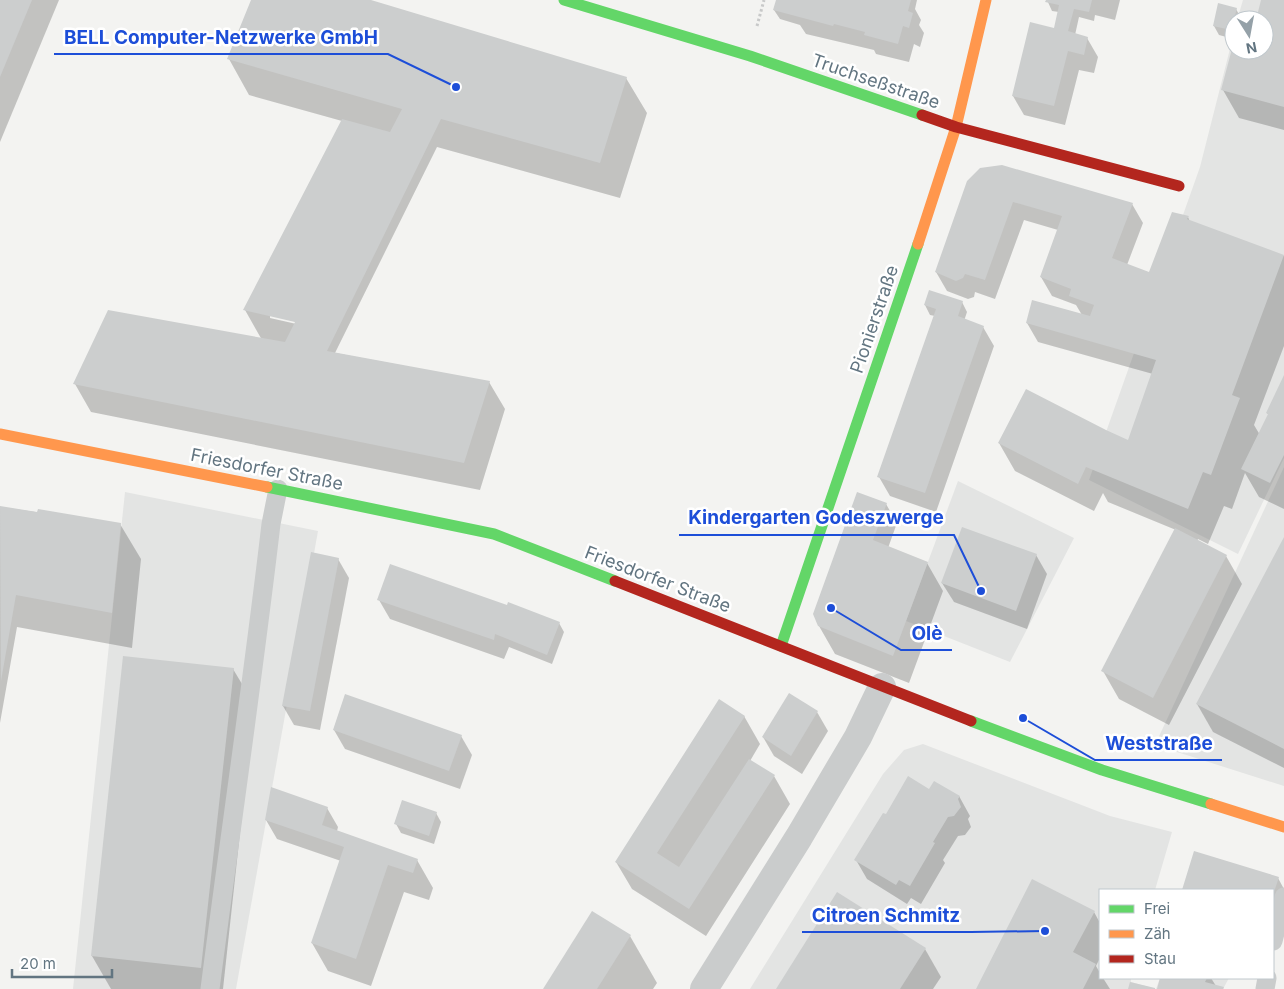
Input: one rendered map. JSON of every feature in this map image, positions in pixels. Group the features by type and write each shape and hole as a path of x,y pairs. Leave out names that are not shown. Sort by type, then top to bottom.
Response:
{"street":[{"name":"Truchseßstraße","path":"564,0 750,56 956,126 1179,186"},
{"name":"Pionierstraße","path":"780,646 908,274 956,126 986,0"},
{"name":"Friesdorfer Straße","path":"0,434 494,534 1016,739 1102,770 1284,827"},
{"path":"704,989 799,837 858,737 882,687"}],"lane":[{"path":"210,989 249,704 271,524 278,489"},
{"path":"1274,937 1284,897"}],"shaded area":[{"path":"1243,0 1284,0 1284,458 1238,554 1089,480 1200,167 1227,60 1274,60 1274,10 1240,10"},
{"path":"1284,467 1284,786 1155,745"},
{"path":"958,481 1074,538 1010,662 906,621"},
{"path":"125,492 318,531 236,989 73,989"},
{"path":"923,744 1110,816 1172,832 1155,889 1099,889 1099,979 1131,979 1131,982 1156,989 750,989 883,774 904,750"},
{"path":"1160,979 1228,979 1223,989 1156,989"}],"building":[{"path":"0,0 32,0 0,77"},
{"path":"251,0 371,0 627,77 600,163 441,119 327,351 490,381 464,463 73,384 108,310 285,342 295,322 243,310 342,119 390,132 402,109 227,59"},
{"path":"776,0 911,0 908,11 913,13 909,28 903,26 898,44 864,35 865,32 834,24 833,26 773,10"},
{"path":"1046,0 1092,0 1089,12 1074,9 1068,31 1088,37 1084,55 1068,51 1054,106 1012,96 1030,22 1054,28 1059,5 1045,2"},
{"path":"1261,0 1284,0 1284,107 1221,90 1229,60 1274,60 1274,10 1258,10"},
{"path":"1218,3 1237,8 1236,10 1224,10 1224,28 1213,26"},
{"path":"1002,165 1133,203 1112,258 1149,272 1172,212 1189,216 1187,219 1284,255 1232,395 1240,398 1211,475 1203,472 1188,509 1086,467 1078,484 998,443 1026,389 1128,440 1156,360 1026,323 1032,300 1090,316 1094,305 1069,296 1071,289 1040,277 1062,216 1013,202 985,280 965,274 963,278 956,281 935,272 967,181 980,168"},
{"path":"929,290 963,301 958,316 984,326 925,493 877,477 936,309 924,305"},
{"path":"1284,375 1284,455 1270,483 1241,469 1268,414 1266,413"},
{"path":"857,492 887,503 873,540 928,562 893,656 818,626 813,614"},
{"path":"0,506 37,512 38,509 121,523 112,613 16,595 1,681"},
{"path":"962,527 1037,554 1016,611 941,583"},
{"path":"1175,528 1227,555 1153,698 1101,671"},
{"path":"1284,537 1284,749 1196,704"},
{"path":"311,552 339,558 310,711 282,706"},
{"path":"390,564 507,605 508,602 560,622 547,655 495,634 494,640 377,600"},
{"path":"123,656 234,668 201,968 91,956"},
{"path":"789,693 818,711 791,756 762,737"},
{"path":"345,694 462,735 449,771 333,730"},
{"path":"719,699 745,716 657,853 679,867 749,759 775,775 689,909 615,862"},
{"path":"908,776 929,789 934,781 960,796 958,799 961,807 954,816 948,817 910,886 899,880 896,885 854,860 883,813 886,814"},
{"path":"271,787 328,807 322,825 418,859 413,873 388,865 356,959 311,943 344,847 265,820"},
{"path":"402,800 437,812 429,836 394,824"},
{"path":"1194,851 1279,877 1274,892 1274,889 1182,889"},
{"path":"1032,879 1095,911 1073,952 1096,964 1083,989 976,989"},
{"path":"837,892 926,948 900,989 776,989"},
{"path":"592,911 631,935 597,989 543,989"},
{"path":"1160,979 1206,979 1205,982 1224,987 1223,989 1157,989"},
{"path":"1130,982 1155,988 1155,989 1128,989"}],"traffic: fast":[{"path":"564,0 750,56 922,115"},
{"path":"781,646 918,244"},
{"path":"267,487 494,534 615,581"},
{"path":"971,721 1102,770 1211,804"}],"traffic: slow":[{"path":"918,244 956,127 986,0"},
{"path":"0,434 267,487"},
{"path":"1211,804 1284,827"}],"traffic: jam":[{"path":"922,115 956,127 1179,186"},
{"path":"615,581 971,721"}],"place":[{"name":"BELL Computer-Netzwerke GmbH","path":"456,87"},
{"name":"Kindergarten Godeszwerge","path":"981,591"},
{"name":"Olè","path":"831,608"},
{"name":"Weststraße","path":"1023,718"},
{"name":"Citroen Schmitz","path":"1045,931"}]}
